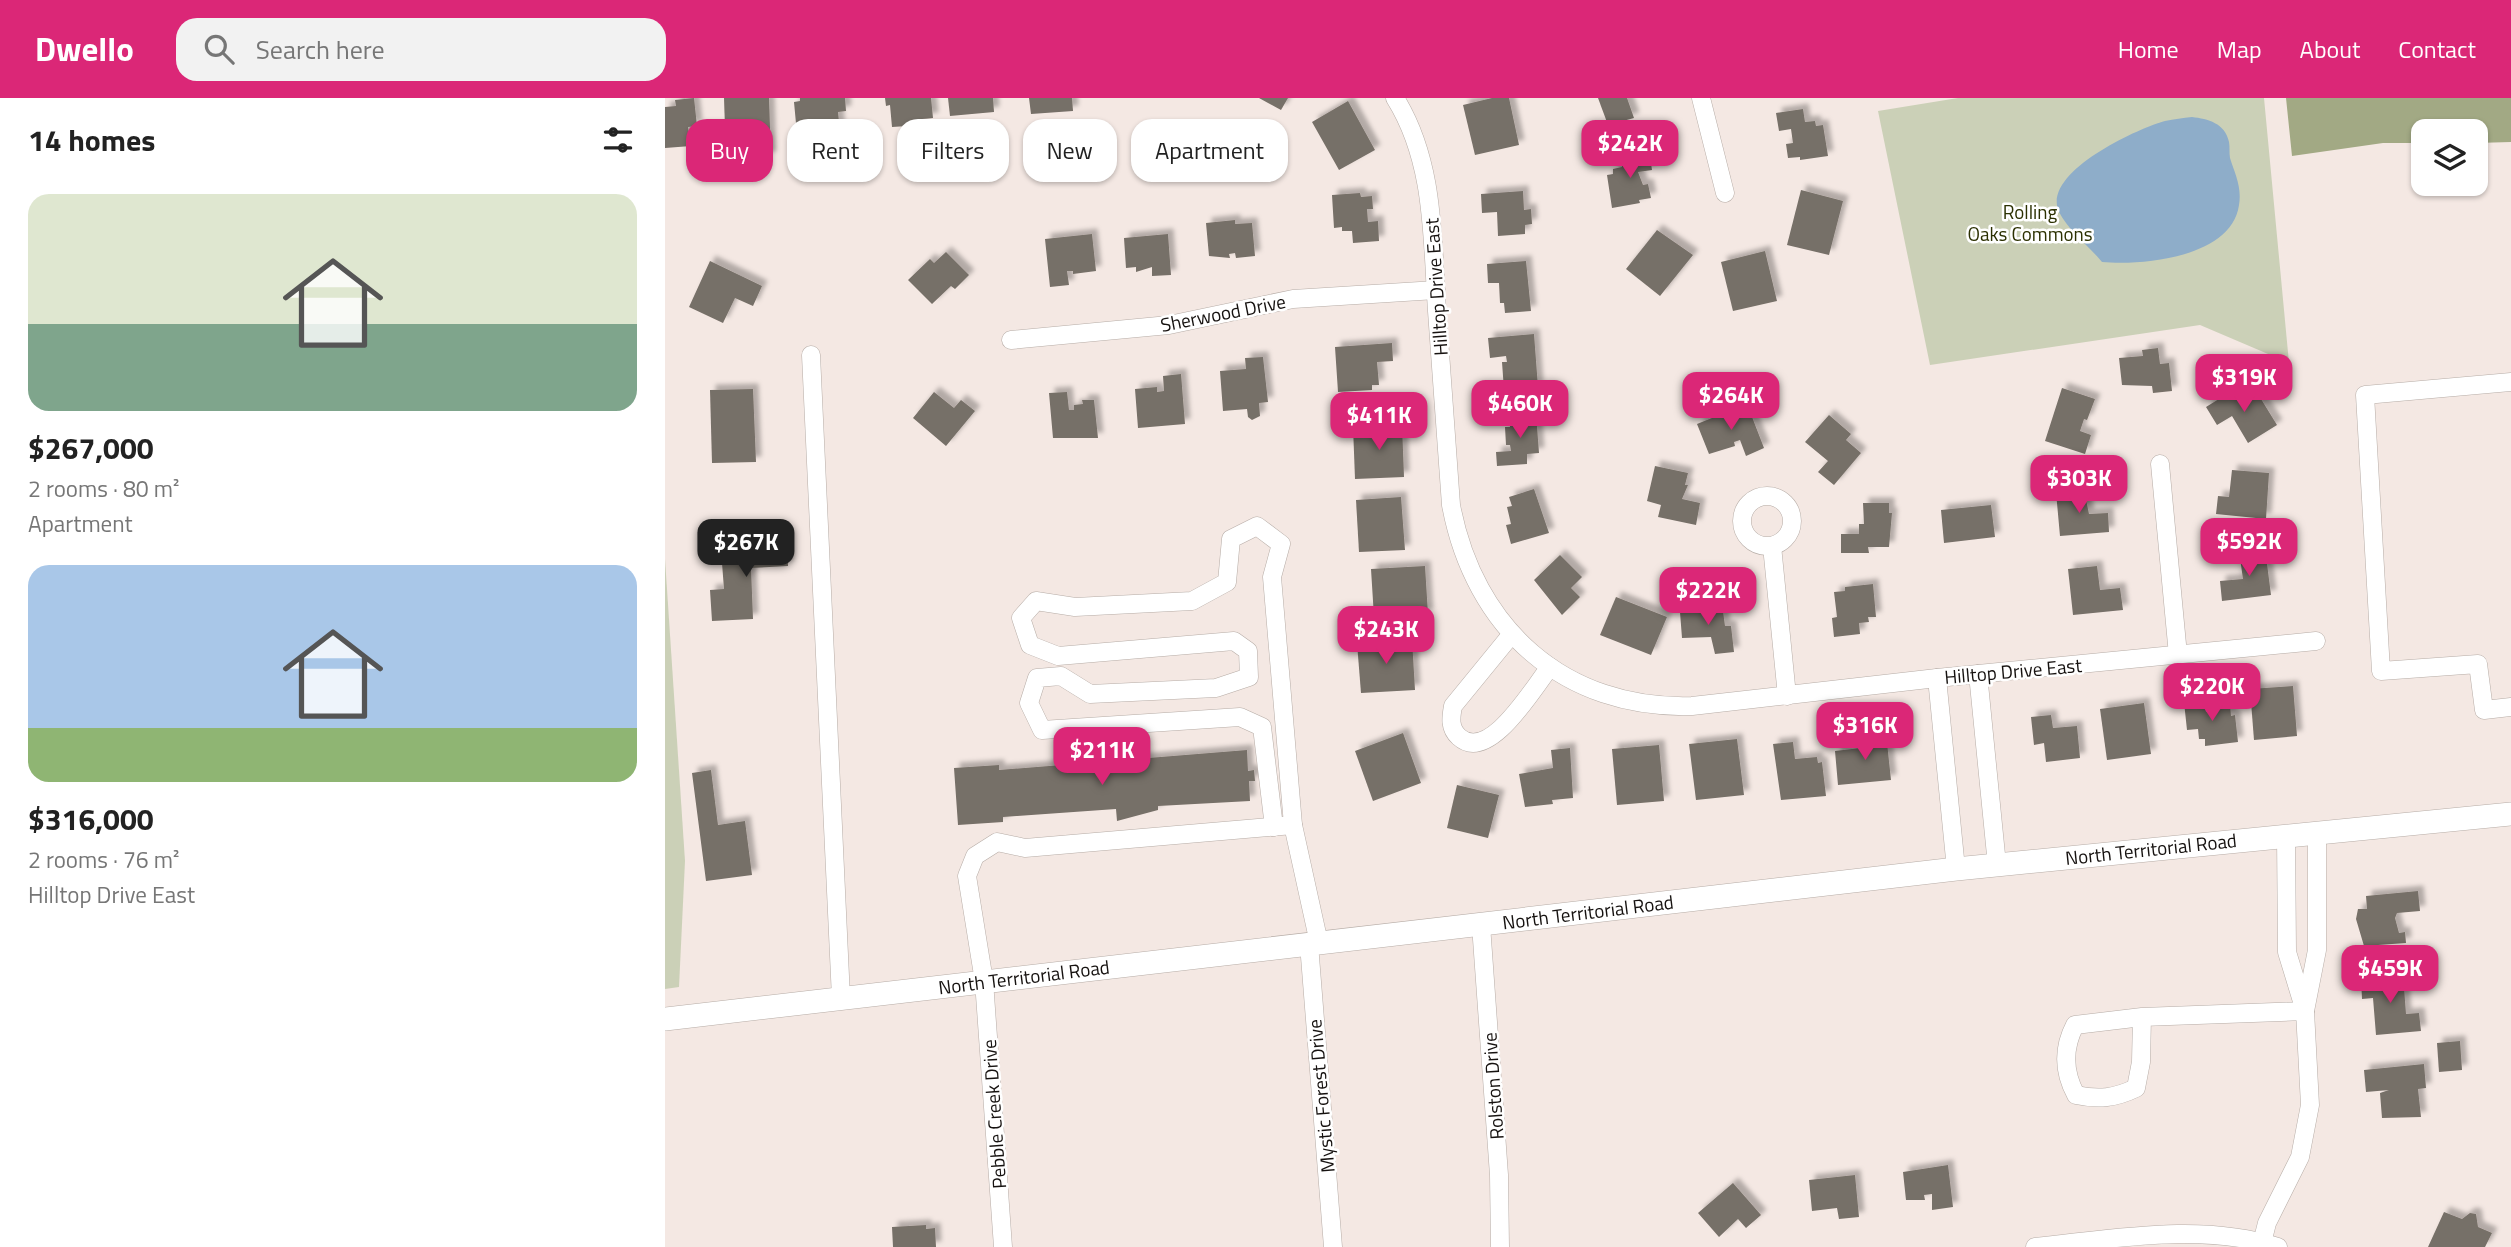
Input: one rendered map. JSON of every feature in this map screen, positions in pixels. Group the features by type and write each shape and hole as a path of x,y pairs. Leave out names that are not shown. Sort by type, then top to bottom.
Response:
{"main road":[{"name":"North Territorial Road","path":"665,1019 1956,869 2511,814"}],"street":[{"name":"Hilltop Drive East","path":"1395,98 1412,130 1424,166 1436,290 1451,505 1458,540 1478,588 1511,635 1550,667 1600,693 1652,705 1692,706 1937,678 2316,641"},
{"path":"1701,98 1724,193"},
{"name":"Sherwood Drive","path":"1011,340 1190,322 1293,299 1436,290"},
{"path":"811,355 841,998"},
{"path":"2511,382 2365,395 2381,671 2478,664 2484,710 2511,707"},
{"path":"2161,464 2178,655"},
{"name":"Mystic Forest Drive","path":"1274,827 1262,727 1240,717 1042,730 1029,703 1038,678 1061,676 1090,694 1216,688 1249,677 1248,651 1234,641 1058,656 1030,645 1021,618 1036,601 1075,607 1192,601 1227,582 1231,540 1257,526 1281,544 1272,577 1293,825 1314,944 1333,1247"},
{"path":"1772,546 1787,696"},
{"path":"1511,635 1454,706 1451,720 1455,734 1464,741 1478,743 1492,738 1550,667"},
{"path":"1978,674 1997,865"},
{"path":"1937,678 1956,869"},
{"name":"Pebble Creek Drive","path":"1003,1247 984,981 967,876 975,856 997,842 1025,848 1293,825"},
{"path":"2305,1011 2317,950 2317,832"},
{"path":"2035,1247 2166,1235 2267,1245 2267,1223 2300,1157 2310,1105 2305,1011 2287,952 2286,835"},
{"name":"Rolston Drive","path":"1481,925 1499,1175 1500,1247"},
{"path":"2142,1017 2141,1062 2136,1088 2115,1097 2076,1095 2069,1081 2065,1044 2075,1025 2142,1017 2305,1011"}],"green space":[{"name":"Rolling Oaks Commons","path":"1958,98 2264,98 2289,363 2200,325 1930,365 1878,111"},
{"path":"2286,98 2511,98 2511,142 2488,143 2488,119 2411,119 2411,143 2383,143 2292,156"},
{"path":"665,559 685,861 679,987 665,989"}],"water":[{"path":"2192,117 2215,123 2227,136 2240,192 2233,223 2203,247 2183,254 2140,262 2102,262 2073,232 2059,212 2057,197 2064,182 2077,168 2114,143 2165,121"}],"building":[{"path":"694,98 696,119 686,119 686,146 665,148 665,107 676,106 675,100"},
{"path":"724,98 769,98 770,119 725,119"},
{"path":"800,98 845,98 846,111 838,112 839,119 796,119 794,102 800,101"},
{"path":"885,98 931,98 933,118 897,119 897,127 892,127 890,105 886,106"},
{"path":"948,98 993,98 994,112 950,116"},
{"path":"1029,98 1072,98 1073,111 1031,114"},
{"path":"1259,98 1288,98 1281,110"},
{"path":"1492,98 1509,98 1519,145 1475,155 1463,105"},
{"path":"1598,98 1627,98 1634,118 1608,125"},
{"path":"1348,101 1375,150 1339,170 1312,122"},
{"path":"1803,109 1805,122 1815,121 1816,126 1823,125 1828,156 1800,160 1800,157 1788,158 1786,144 1793,143 1791,129 1779,131 1776,113"},
{"path":"1649,150 1652,170 1638,172 1643,185 1648,184 1651,198 1639,200 1640,203 1612,208 1607,175 1613,174 1613,169 1622,167 1620,155"},
{"path":"1801,190 1843,201 1829,255 1787,245"},
{"path":"1523,191 1524,210 1531,209 1532,224 1525,225 1525,234 1498,236 1497,212 1482,213 1481,194"},
{"path":"1360,193 1361,197 1372,196 1373,209 1367,209 1368,222 1378,221 1379,241 1353,243 1352,231 1342,231 1342,227 1334,228 1332,195"},
{"path":"1235,220 1235,224 1252,223 1255,256 1236,258 1235,253 1229,254 1230,258 1209,256 1206,223"},
{"path":"1657,230 1693,255 1660,296 1626,269"},
{"path":"1092,234 1096,271 1073,274 1073,271 1067,271 1069,285 1050,287 1045,239"},
{"path":"1168,234 1171,275 1152,276 1152,267 1136,272 1136,267 1126,268 1124,238"},
{"path":"1765,251 1777,301 1733,311 1721,262"},
{"path":"946,252 969,275 955,289 951,286 932,304 908,280 930,259 934,263"},
{"path":"710,261 762,286 753,306 735,298 723,323 689,307"},
{"path":"1526,261 1531,311 1505,313 1504,303 1500,303 1499,283 1488,283 1487,264"},
{"path":"1534,334 1538,387 1504,390 1502,362 1507,362 1506,356 1490,358 1488,338"},
{"path":"1392,343 1393,361 1377,362 1379,385 1372,385 1372,390 1338,392 1335,347"},
{"path":"2158,348 2160,364 2169,363 2172,391 2153,393 2152,386 2122,385 2119,358 2143,356 2142,350"},
{"path":"1263,357 1268,402 1259,403 1260,416 1252,420 1248,417 1247,409 1223,411 1220,371 1246,369 1245,358"},
{"path":"1181,374 1185,424 1138,428 1135,389 1157,387 1157,392 1164,391 1163,376"},
{"path":"2253,386 2277,425 2248,443 2232,416 2217,425 2206,407 2227,394 2231,400"},
{"path":"2062,388 2095,399 2080,431 2091,435 2085,454 2045,441"},
{"path":"753,389 756,462 712,463 710,390"},
{"path":"934,392 954,408 961,400 975,411 946,446 913,418"},
{"path":"1067,392 1069,410 1074,410 1074,405 1083,404 1082,400 1094,400 1098,438 1053,438 1049,393"},
{"path":"1747,404 1764,448 1746,456 1740,440 1734,442 1735,446 1709,454 1697,424"},
{"path":"1536,413 1539,453 1527,454 1527,464 1497,466 1496,452 1511,451 1510,445 1506,445 1505,427 1510,427 1509,415"},
{"path":"1829,415 1851,434 1846,440 1861,453 1834,485 1818,472 1828,461 1805,442"},
{"path":"1402,424 1404,477 1355,479 1353,426"},
{"path":"1655,466 1688,473 1685,485 1688,485 1682,499 1700,503 1696,525 1658,517 1661,505 1647,501"},
{"path":"2232,470 2269,473 2266,519 2216,514 2218,496 2229,497"},
{"path":"1534,489 1549,533 1511,544 1506,525 1511,524 1507,507 1512,506 1509,497"},
{"path":"2084,490 2089,514 2108,513 2109,532 2060,536 2056,492"},
{"path":"1401,497 1405,550 1359,552 1356,500"},
{"path":"1863,503 1889,503 1889,513 1892,513 1889,547 1868,547 1869,553 1841,553 1841,534 1859,534 1859,524 1864,524"},
{"path":"1991,505 1995,537 1944,543 1941,510"},
{"path":"787,535 788,566 751,568 753,619 712,621 710,590 724,589 722,563 754,562 753,537"},
{"path":"2265,548 2271,595 2222,601 2220,581 2243,579 2239,551"},
{"path":"1560,555 1582,577 1571,588 1580,597 1562,615 1534,580"},
{"path":"1425,566 1428,614 1374,617 1371,569"},
{"path":"2097,566 2100,590 2120,588 2123,610 2073,615 2068,569"},
{"path":"1873,584 1876,617 1868,617 1869,622 1859,623 1860,634 1834,637 1832,618 1837,617 1834,592 1845,591 1845,587"},
{"path":"1616,597 1667,617 1651,655 1600,635"},
{"path":"1722,604 1725,626 1731,626 1734,652 1715,654 1711,637 1682,638 1680,612"},
{"path":"1412,639 1415,690 1361,693 1357,643"},
{"path":"2293,686 2297,736 2254,740 2250,689"},
{"path":"2204,700 2206,712 2219,711 2218,705 2230,704 2231,716 2235,715 2238,742 2205,746 2205,739 2199,739 2198,729 2187,730 2184,702"},
{"path":"2144,703 2151,754 2107,760 2100,709"},
{"path":"2051,715 2053,728 2077,726 2080,758 2046,762 2044,743 2034,745 2031,717"},
{"path":"1403,733 1421,783 1373,801 1355,751"},
{"path":"1886,733 1891,780 1838,785 1835,751 1869,747 1867,735"},
{"path":"1737,739 1744,795 1696,800 1689,744"},
{"path":"1793,742 1795,759 1817,757 1818,763 1822,762 1826,796 1781,800 1773,744"},
{"path":"1659,745 1664,801 1617,805 1612,749"},
{"path":"1570,748 1573,798 1552,800 1553,804 1525,807 1519,774 1553,768 1551,750"},
{"path":"1247,750 1248,771 1254,770 1255,781 1249,781 1250,801 1158,806 1158,810 1117,821 1116,809 1003,817 1003,822 958,825 954,768 999,765 999,770"},
{"path":"711,770 718,825 745,821 752,875 706,881 692,773"},
{"path":"1457,785 1499,795 1488,838 1447,828"},
{"path":"2418,891 2420,911 2397,913 2395,918 2399,933 2405,932 2406,943 2364,946 2356,919 2358,909 2367,909 2366,896"},
{"path":"2403,974 2406,1014 2419,1013 2421,1031 2376,1035 2373,998 2362,999 2361,978"},
{"path":"2460,1041 2462,1070 2439,1072 2437,1043"},
{"path":"2424,1064 2426,1088 2418,1089 2421,1117 2382,1118 2380,1093 2389,1090 2366,1092 2364,1070"},
{"path":"1948,1165 1953,1207 1932,1210 1932,1194 1924,1195 1925,1200 1906,1200 1903,1172"},
{"path":"1855,1175 1859,1217 1839,1219 1837,1208 1812,1211 1809,1180"},
{"path":"1733,1183 1761,1215 1746,1228 1738,1219 1719,1237 1698,1213"},
{"path":"2444,1212 2462,1219 2470,1213 2476,1214 2478,1227 2492,1233 2485,1247 2428,1247"},
{"path":"926,1225 926,1229 935,1228 936,1247 893,1247 892,1227"}]}
